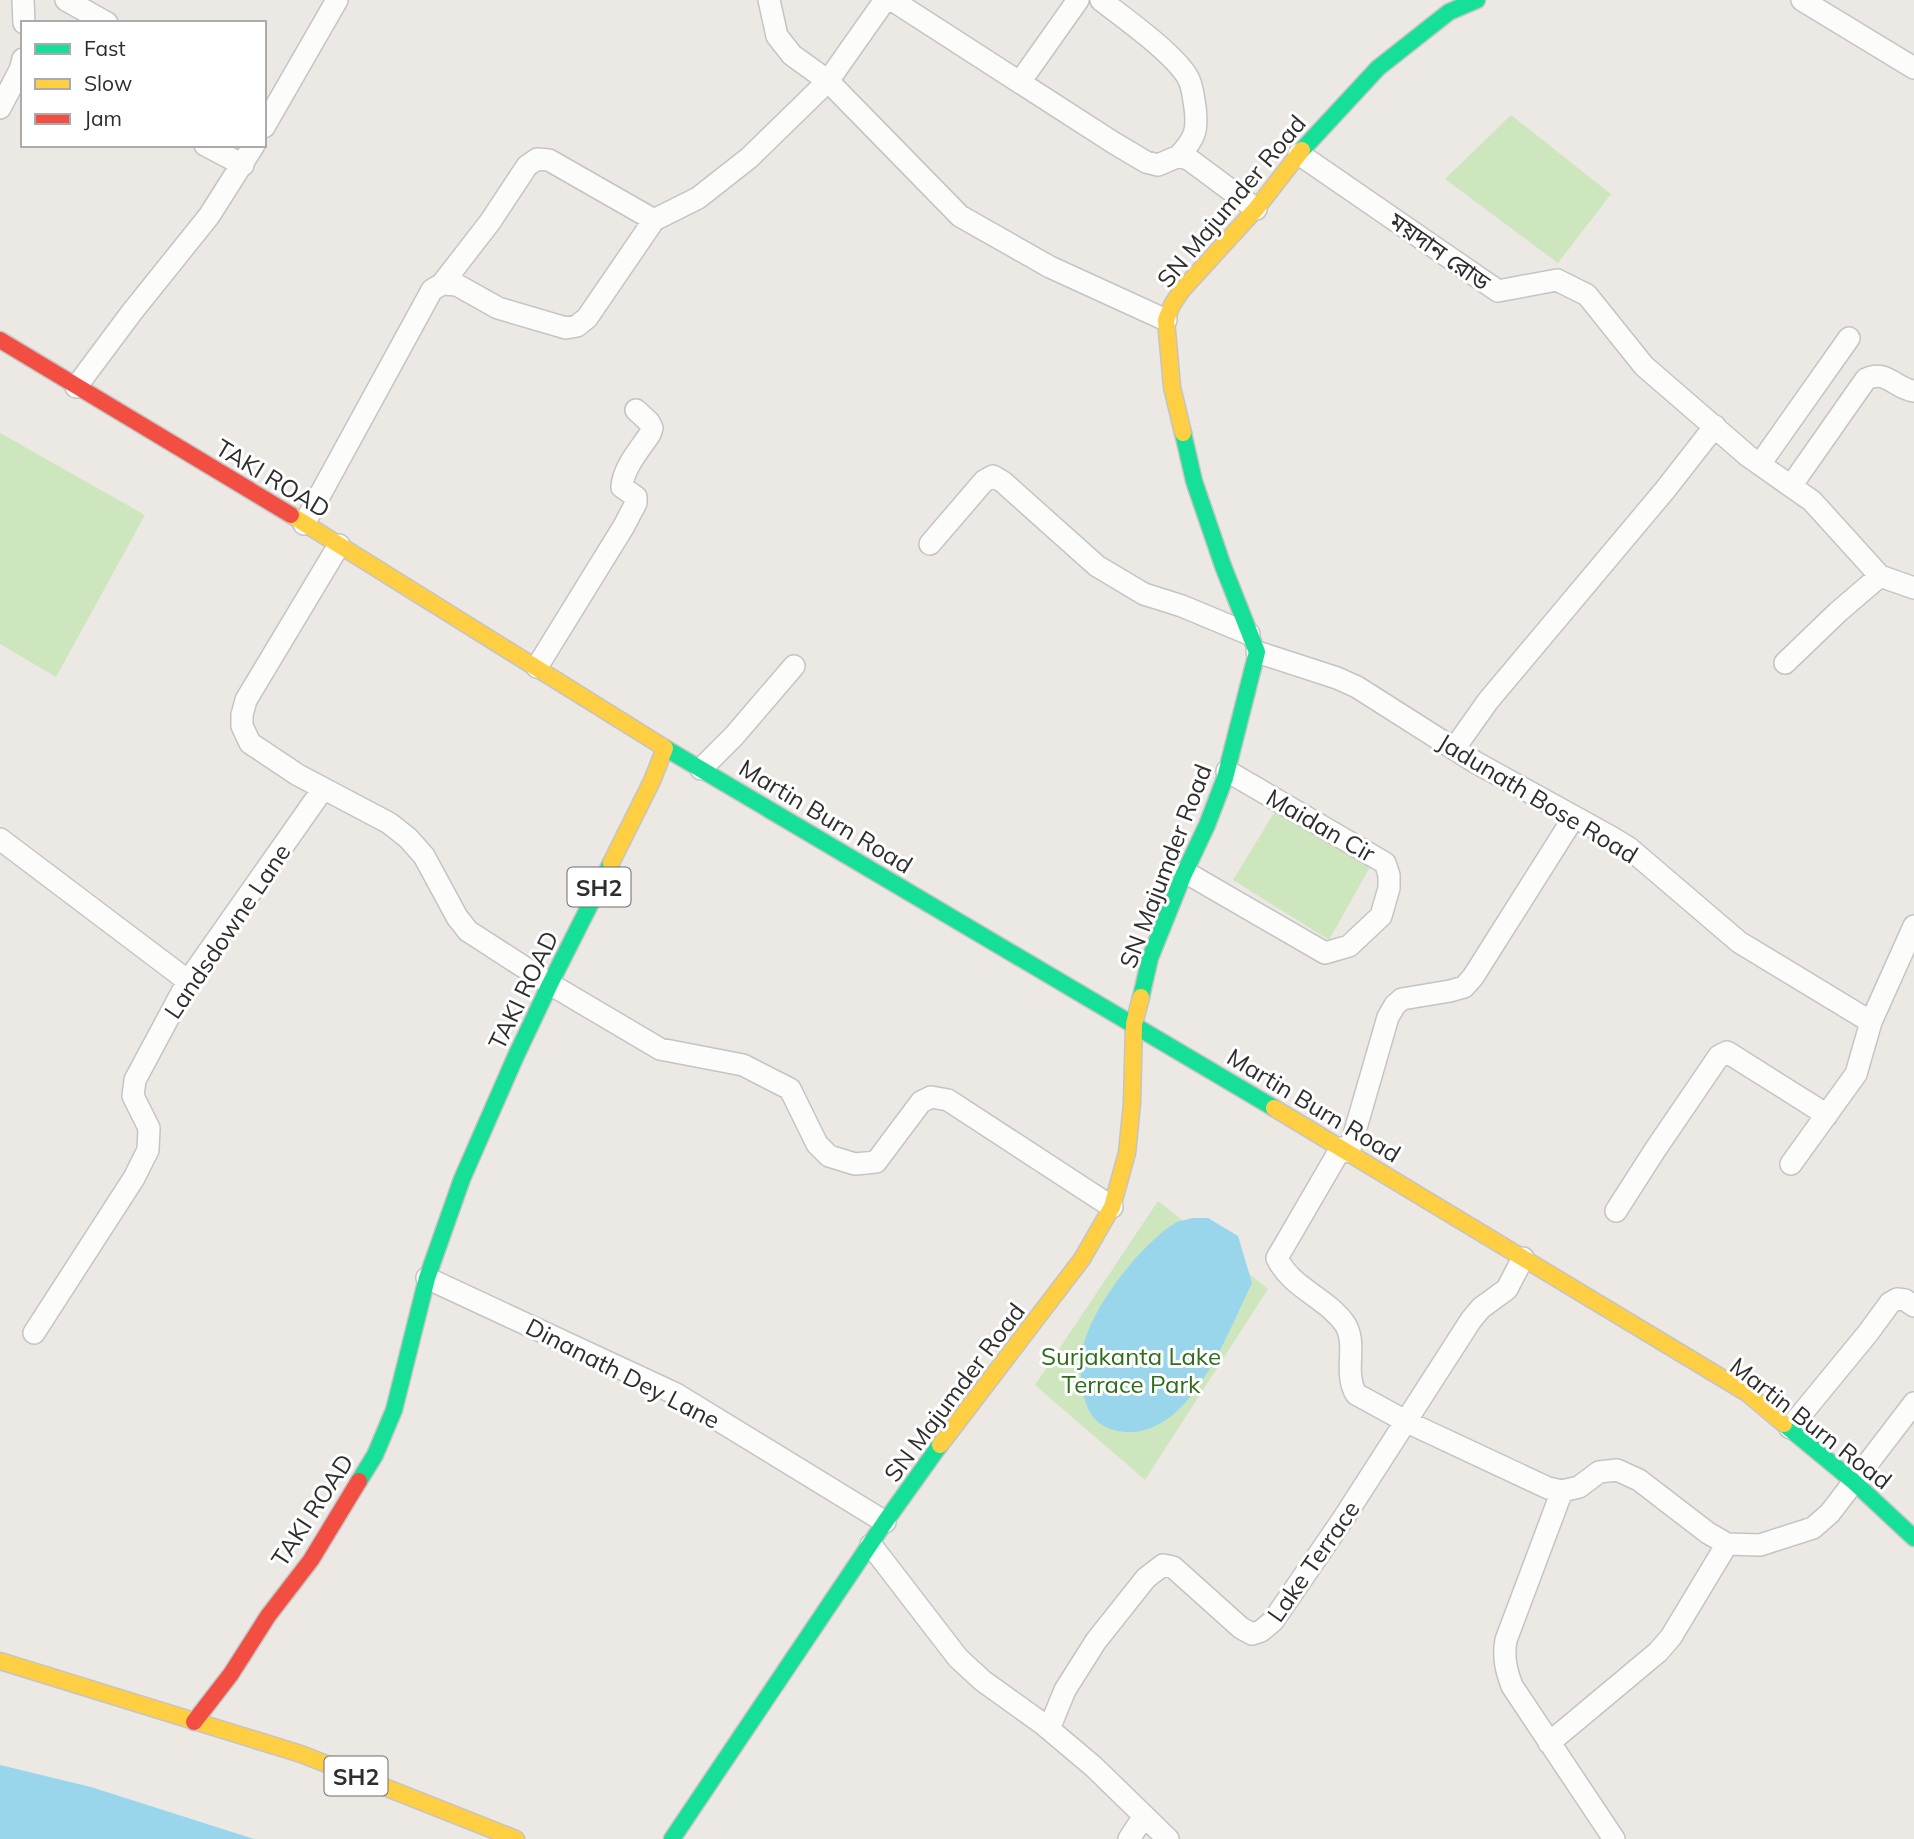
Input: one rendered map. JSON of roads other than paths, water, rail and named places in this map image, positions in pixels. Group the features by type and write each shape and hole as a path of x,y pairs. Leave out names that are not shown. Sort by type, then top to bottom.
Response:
{"main road":[{"name":"SN Majumder Road","path":"671,1839 932,1456 1082,1259 1112,1207 1127,1153 1132,1103 1134,1024 1150,958 1227,771 1253,643 1223,566 1189,464 1172,387 1166,320 1172,305 1182,290 1256,209 1299,154 1378,68 1445,6 1477,0"},
{"name":"TAKI ROAD","path":"0,340 408,586 631,724 665,748 620,846 515,1058 462,1179 427,1278 394,1410 375,1455 311,1560 268,1616 232,1674 194,1721"},
{"name":"Martin Burn Road","path":"665,748 1134,1024 1747,1394 1853,1480 1914,1538"},
{"path":"0,1661 194,1721"},
{"name":"SH2","path":"194,1721 301,1754 516,1839"}],"street":[{"path":"23,0 24,21"},
{"path":"66,0 103,21"},
{"path":"266,124 337,0"},
{"path":"769,0 777,36 792,54 828,82 960,216 1051,267 1166,320"},
{"path":"442,284 457,285 498,307 566,328 577,326 587,318 654,220 698,198 749,159 828,82 885,0"},
{"path":"892,0 1146,162 1158,165 1180,156 1192,141 1197,125 1187,76 1164,51 1101,0"},
{"path":"1020,82 1078,0"},
{"path":"1802,0 1912,61"},
{"path":"0,108 21,66"},
{"path":"209,147 243,165"},
{"path":"76,387 209,216 253,147"},
{"name":"ময়দান রোড","path":"1299,154 1498,290 1557,280 1587,295 1644,366 1760,464 1812,501 1880,576"},
{"path":"1180,156 1190,160 1256,209"},
{"path":"304,524 432,289 442,284 491,222 527,166 537,159 549,160 654,220"},
{"path":"1760,464 1849,338"},
{"path":"1791,486 1866,379 1882,376 1914,391"},
{"path":"537,667 636,503 636,497 622,487 622,480 652,428 636,410"},
{"path":"1454,749 1488,701 1665,490 1715,426"},
{"name":"Jadunath Bose Road","path":"930,544 984,481 993,476 1097,566 1144,594 1182,606 1253,643 1357,687 1475,762 1629,848 1749,949 1871,1022"},
{"path":"339,545 246,700 242,726 250,743 298,775 389,824 408,838 424,856 457,917 468,931 550,984 660,1049 744,1065 790,1089 817,1144 829,1156 855,1164 876,1162 921,1102 931,1097 940,1098 948,1100 1112,1207"},
{"path":"1785,663 1838,611 1880,576 1914,589"},
{"path":"701,769 734,736 794,666"},
{"name":"Maidan Cir","path":"1185,872 1325,953 1349,946 1381,916 1389,888 1385,863 1227,771"},
{"name":"Landsdowne Lane","path":"34,1332 134,1178 148,1150 149,1128 133,1096 135,1080 188,981 323,789"},
{"path":"1574,817 1474,977 1464,987 1402,999 1395,1005 1388,1017 1345,1150 1277,1258 1287,1275 1345,1324 1350,1333 1351,1385 1356,1394 1407,1422 1548,1488 1562,1491 1579,1487 1599,1472 1617,1470 1639,1480 1708,1533 1727,1544 1760,1545 1813,1528 1830,1513 1914,1403"},
{"path":"0,839 188,981"},
{"path":"1791,1164 1856,1074 1871,1022 1914,926"},
{"path":"1616,1211 1719,1056 1727,1052 1827,1115"},
{"name":"Lake Terrace","path":"1049,1729 1065,1690 1096,1641 1146,1578 1163,1565 1173,1567 1241,1628 1252,1634 1261,1632 1273,1621 1343,1520 1471,1320 1481,1308 1507,1289 1523,1258"},
{"name":"Dinanath Dey Lane","path":"427,1278 676,1394 886,1522"},
{"path":"1790,1428 1890,1303 1897,1299 1905,1300 1914,1306"},
{"path":"1562,1491 1506,1640 1506,1668 1512,1686 1614,1839"},
{"path":"1549,1744 1658,1652 1671,1637 1727,1544"},
{"path":"871,1545 958,1658 983,1681 1049,1729 1094,1767 1168,1839"},
{"path":"1129,1839 1144,1816"}],"water":[{"name":"Surjakanta Lake Terrace Park","path":"1192,1218 1208,1218 1238,1236 1252,1283 1214,1362 1179,1410 1159,1424 1137,1432 1109,1429 1094,1418 1083,1392 1081,1363 1088,1332 1106,1298 1131,1263 1172,1225"},
{"path":"0,1765 91,1787 254,1839 0,1839"}]}
